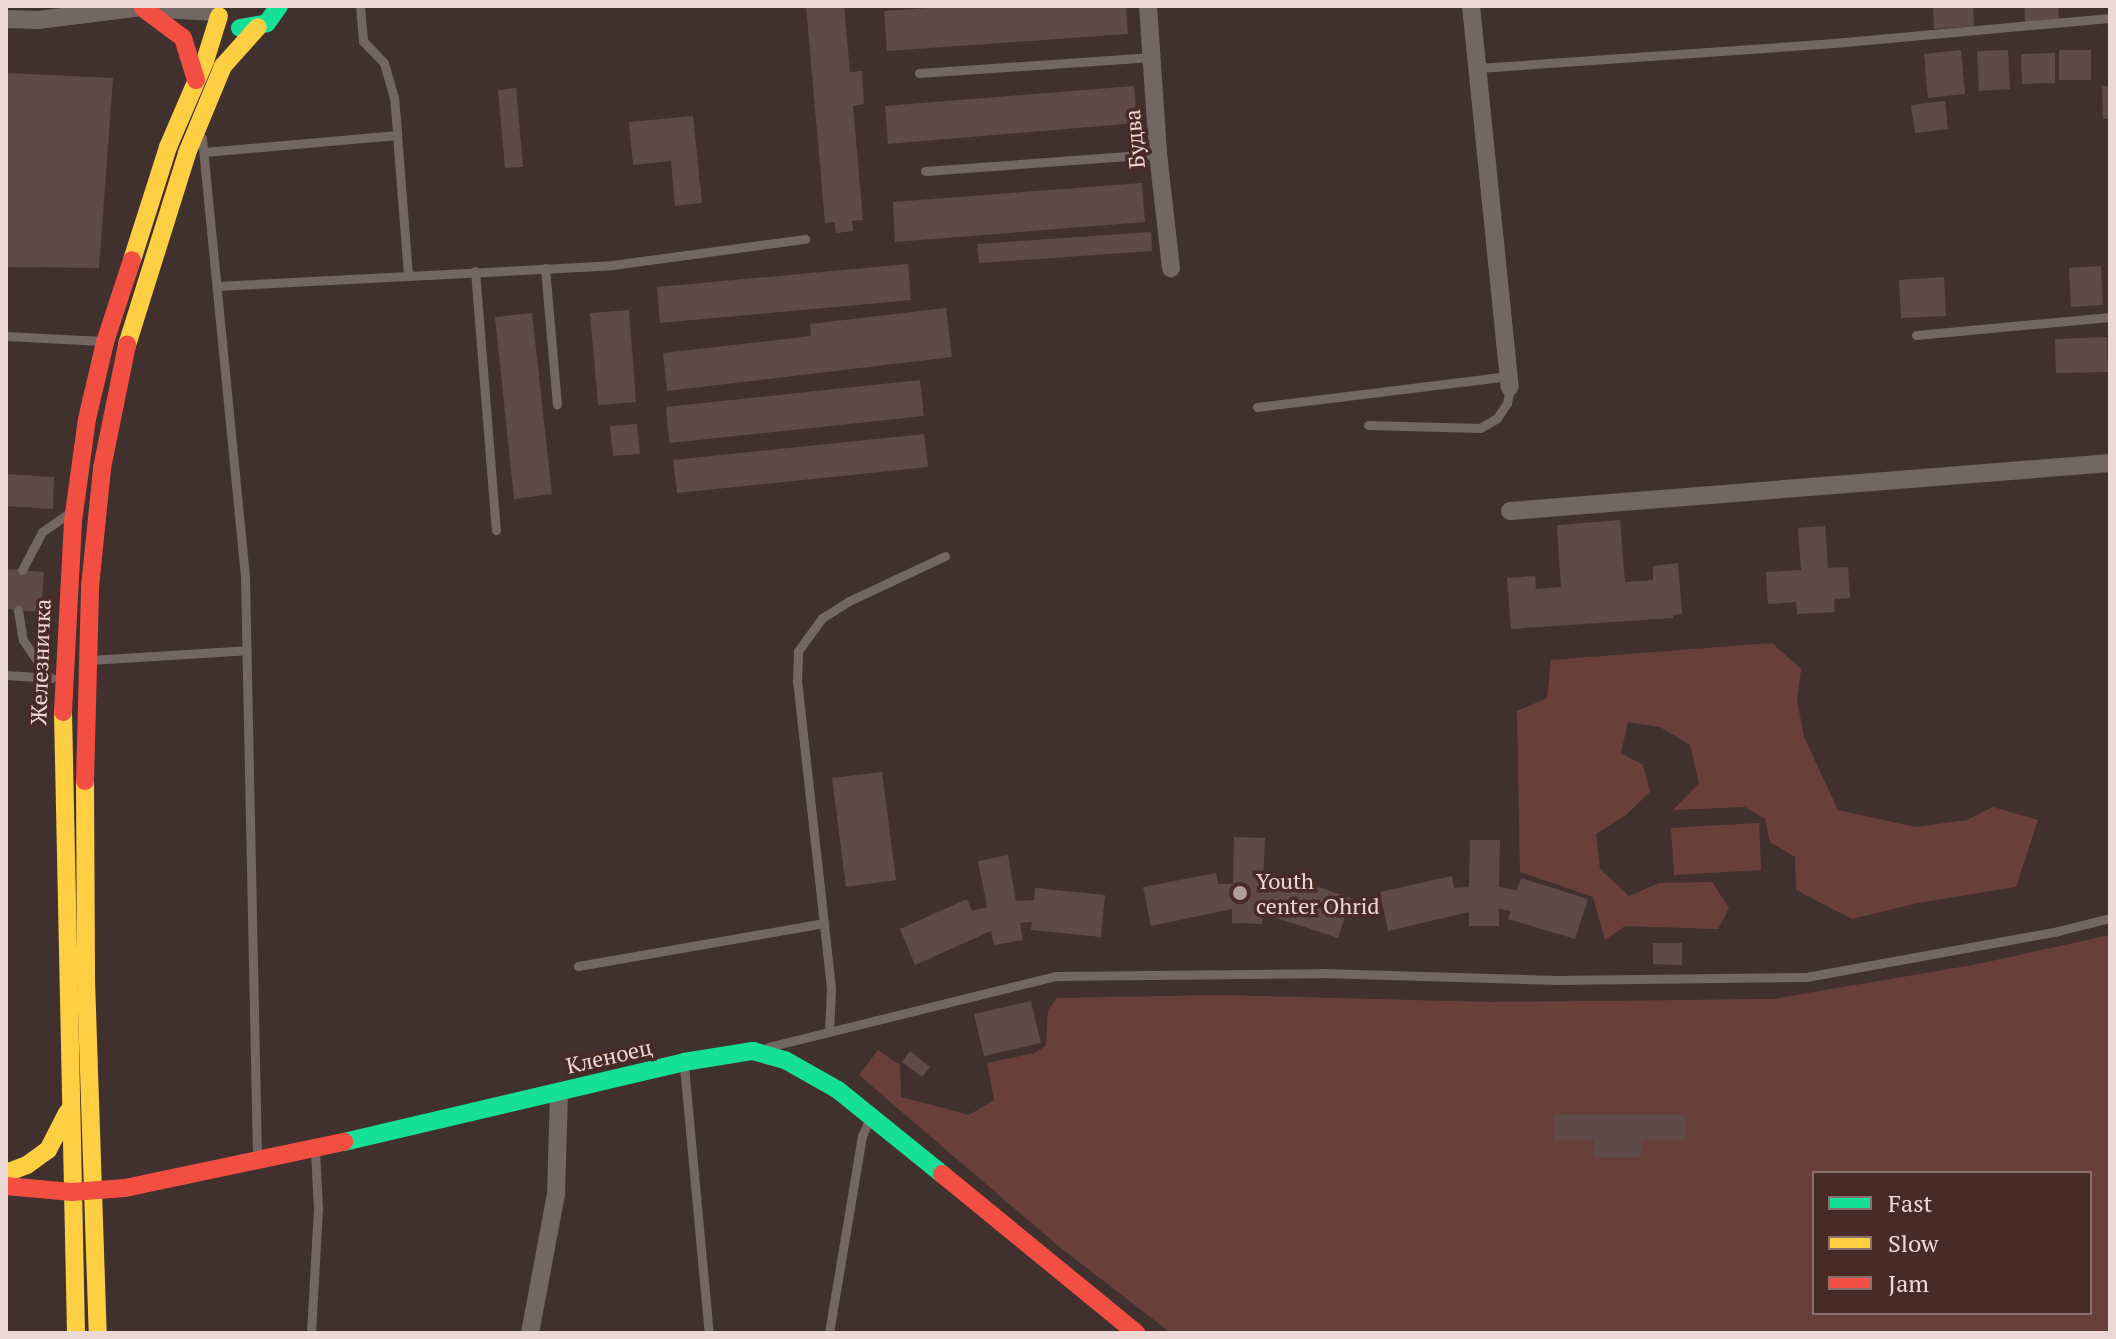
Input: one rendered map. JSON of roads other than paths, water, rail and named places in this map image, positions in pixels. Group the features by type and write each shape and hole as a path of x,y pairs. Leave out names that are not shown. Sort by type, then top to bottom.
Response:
{"main road":[{"path":"147,7 183,38 196,80"},
{"path":"216,11 237,28 275,14"},
{"name":"Железничка","path":"76,1333 56,679 87,419 105,342 154,185 196,80 216,11"},
{"path":"98,1333 86,980 87,660 102,468 120,369 144,282 200,120 223,66 275,14"},
{"name":"Кленоец","path":"6,1186 94,1191 315,1149 684,1062 753,1051 785,1060 838,1090 1136,1333"},
{"path":"6,1173 27,1165 48,1150 69,1109"}],"street":[{"name":"Будва","path":"1148,6 1158,154 1171,268"},
{"path":"1471,6 1510,382"},
{"path":"6,19 38,20 147,7 216,11"},
{"path":"1510,511 2110,463"},
{"path":"530,1333 556,1194 559,1092"}],"lane":[{"path":"360,6 363,41 384,63 394,97 408,274"},
{"path":"1478,68 1834,43 2110,18"},
{"path":"919,73 1152,57"},
{"path":"200,120 245,579 257,1161"},
{"path":"204,152 397,135"},
{"path":"925,171 1158,154"},
{"path":"217,286 612,265 805,239"},
{"path":"545,268 557,404"},
{"path":"475,271 496,530"},
{"path":"1916,335 2110,317"},
{"path":"6,336 105,342"},
{"path":"1257,407 1510,382 1507,403 1497,418 1480,428 1368,425"},
{"path":"22,570 42,532 74,510"},
{"path":"829,1032 831,988 797,682 798,651 822,618 849,601 945,556"},
{"path":"18,610 23,640 56,679"},
{"path":"87,660 247,650"},
{"path":"6,675 56,679"},
{"path":"753,1051 1055,976 1321,973 1557,980 1806,977 2058,931 2110,918"},
{"path":"578,966 824,923"},
{"path":"684,1062 709,1333"},
{"path":"829,1333 862,1136 870,1117"},
{"path":"311,1333 318,1209 315,1149"}],"place":[{"name":"Youth center Ohrid","path":"1240,893"}]}
